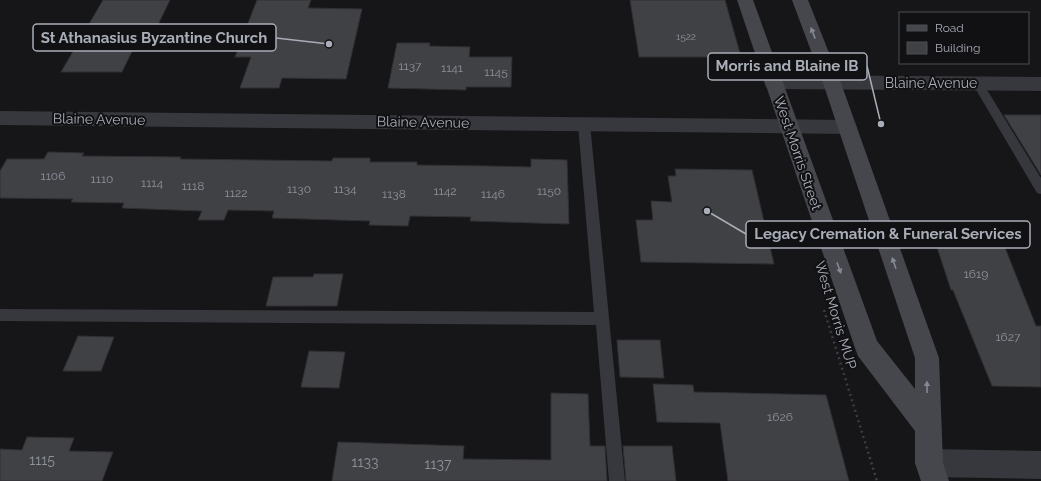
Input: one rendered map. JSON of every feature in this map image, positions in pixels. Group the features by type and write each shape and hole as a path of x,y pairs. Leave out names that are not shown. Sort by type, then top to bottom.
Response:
{"main road":[{"name":"West Morris Street","path":"745,0 788,126 868,348 928,426"},
{"path":"800,0 832,83 927,358 928,426 932,472"}],"street":[{"name":"Blaine Avenue","path":"773,82 1041,84"},
{"name":"Blaine Avenue","path":"0,118 847,127"},
{"path":"932,472 1041,465"}],"lane":[{"path":"978,83 1041,189"},
{"path":"584,124 617,481"},
{"path":"0,315 602,319"}],"path":[{"name":"West Morris MUP","path":"823,306 877,481"}],"building":[{"path":"103,0 170,0 150,41 137,41 122,72 61,72"},
{"path":"257,0 311,0 308,8 362,9 346,79 282,78 279,88 240,88 251,57 235,57"},
{"path":"630,0 725,0 741,57 639,57"},
{"path":"397,43 430,43 429,46 470,47 469,57 512,57 511,87 466,87 466,90 388,88"},
{"path":"1004,115 1041,115 1041,175"},
{"path":"48,152 84,153 82,156 181,157 180,159 332,161 333,158 370,158 370,162 417,162 417,165 531,167 531,159 567,160 569,224 470,221 471,217 410,216 408,226 369,225 370,221 272,218 274,211 228,210 224,220 198,220 202,211 122,208 124,203 71,202 73,199 0,198 0,171 7,159 44,159"},
{"path":"675,169 752,170 774,264 641,262 636,220 653,220 651,201 672,202 668,176 676,176"},
{"path":"933,235 1002,240 1036,326 1041,326 1041,387 992,386 953,290 951,290"},
{"path":"314,274 343,274 337,306 266,306 273,277 313,277"},
{"path":"78,336 114,337 101,371 63,371"},
{"path":"617,340 660,340 664,378 620,377"},
{"path":"309,351 345,352 339,388 301,387"},
{"path":"653,384 693,385 694,392 826,395 849,481 728,481 720,423 657,422"},
{"path":"551,393 588,394 590,446 605,446 607,481 332,481 338,442 464,446 463,459 551,460"},
{"path":"27,437 74,438 69,451 113,452 102,481 0,481 0,449 22,450"},
{"path":"623,446 672,446 676,481 626,481"}],"place":[{"name":"St Athanasius Byzantine Church","path":"329,44"},
{"name":"Morris and Blaine IB","path":"881,124"},
{"name":"Legacy Cremation & Funeral Services","path":"707,211"}]}
